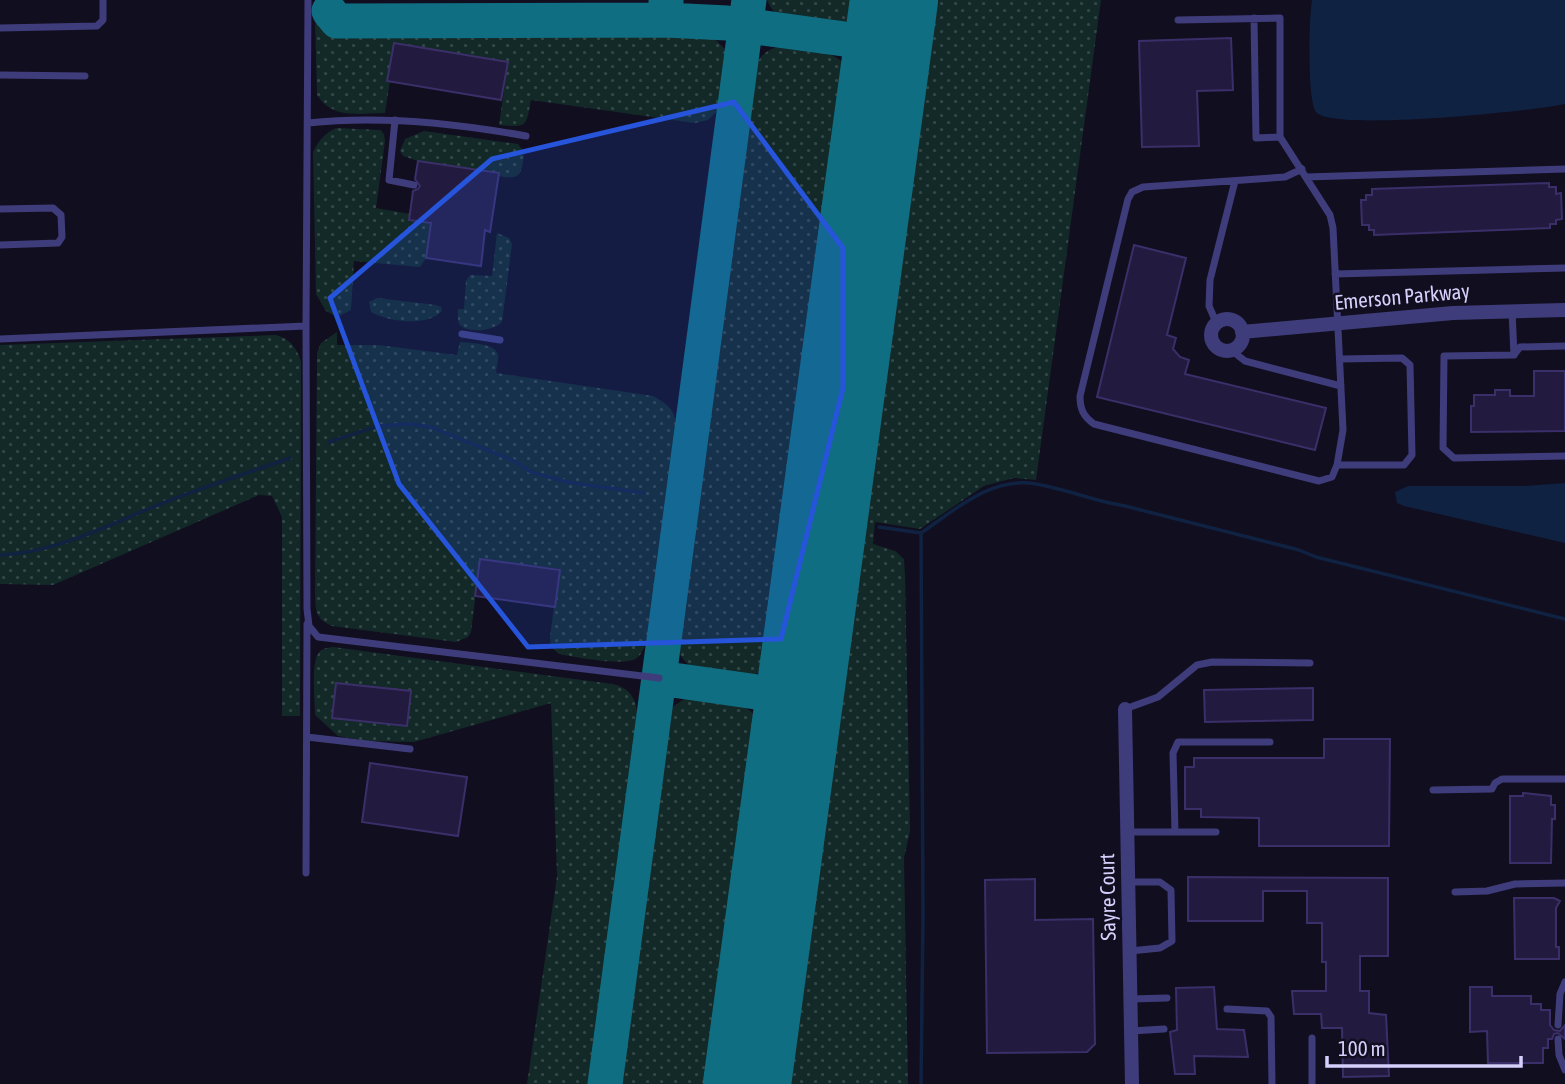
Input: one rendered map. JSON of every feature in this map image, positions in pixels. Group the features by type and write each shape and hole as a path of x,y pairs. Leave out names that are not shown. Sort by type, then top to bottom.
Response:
{"street":[{"name":"Emerson Parkway","path":"1216,322 1225,318 1233,320 1241,326 1242,332 1453,313 1565,310"},
{"path":"1216,322 1211,329 1213,342 1221,350 1231,350 1241,344 1242,332"},
{"name":"Sayre Court","path":"1125,709 1132,1084"}],"lane":[{"path":"0,28 97,26 103,19 103,0"},
{"path":"306,873 309,0"},
{"path":"1254,18 1256,138 1280,137"},
{"path":"1178,19 1280,18 1280,137 1304,173 1331,215 1343,430 1337,465 1332,477 1319,481 1094,424 1082,413 1080,396 1128,199 1132,192 1143,187 1285,177 1304,173 1565,169"},
{"path":"0,75 85,76"},
{"path":"308,123 334,120 395,120 526,136"},
{"path":"395,120 389,180 414,185"},
{"path":"1216,322 1209,306 1210,281 1235,181"},
{"path":"0,209 53,208 61,215 62,237 58,243 0,245"},
{"path":"1335,274 1565,268"},
{"path":"1512,311 1514,355"},
{"path":"0,339 306,326"},
{"path":"462,334 500,340"},
{"path":"1514,355 1520,347 1565,346"},
{"path":"1231,350 1245,361 1341,386"},
{"path":"1514,355 1444,356 1443,449 1454,458 1565,456"},
{"path":"1337,465 1404,465 1412,454 1408,361 1402,358 1340,359"},
{"path":"307,609 309,626 318,637 659,678"},
{"path":"1125,709 1158,697 1197,666 1212,662 1310,663"},
{"path":"307,737 410,749"},
{"path":"1175,832 1173,753 1178,742 1270,742"},
{"path":"1433,790 1492,789 1495,783 1502,779 1565,779"},
{"path":"1127,832 1216,832"},
{"path":"1128,882 1160,882 1171,890 1172,941 1160,948 1130,951"},
{"path":"1455,892 1487,891 1515,884 1565,883"},
{"path":"1558,1025 1560,994 1565,982"},
{"path":"1131,999 1167,998"},
{"path":"1227,1009 1267,1012 1271,1017 1272,1084"},
{"path":"1131,1031 1164,1029"},
{"path":"1312,1038 1312,1084"},
{"path":"1558,1039 1559,1055 1565,1070"}],"highlighted area":[{"path":"734,102 843,248 843,388 781,639 528,647 399,484 330,298 492,159"}],"green space":[{"path":"767,0 867,0 851,19 832,26 781,17 772,10"},
{"path":"914,0 1101,0 1036,480 1014,478 984,486 920,529 875,522 873,544 895,551 904,559 905,575 910,831 904,858 908,1084 769,1084"},
{"path":"327,15 327,34 712,36 726,50 728,59 723,105 708,120 695,123 531,100 524,123 516,126 499,125 508,62 394,43 385,113 339,112 323,103 317,95 315,20"},
{"path":"793,45 824,52 840,61 853,76 857,87 784,636 778,656 770,666 748,676 718,676 692,667 683,659 678,648 705,404 746,83 763,55 774,48"},
{"path":"336,128 380,130 384,134 376,208 410,214 431,223 426,258 420,267 354,261 351,310 337,317 326,311 316,294 313,152 322,138"},
{"path":"424,131 518,144 524,152 521,170 516,176 507,177 499,176 499,173 418,161 403,156 400,151 405,139"},
{"path":"497,233 509,238 512,244 502,322 483,330 471,330 460,325 458,309 464,309 466,281 470,275 492,276"},
{"path":"377,298 436,305 441,307 442,311 418,321 397,320 371,312 369,302"},
{"path":"337,332 337,345 378,345 457,355 460,342 482,344 496,351 496,373 653,396 669,408 674,415 676,426 648,638 637,658 622,662 559,654 551,647 550,637 559,569 480,559 471,632 468,637 456,642 332,626 320,618 315,598 317,353 321,343"},
{"path":"276,335 292,344 301,361 300,716 282,716 282,517 272,496 259,495 53,585 0,584 0,345"},
{"path":"333,647 613,684 629,692 636,706 636,731 588,1084 527,1084 557,876 551,703 414,742 366,741 338,736 315,715 316,659 321,651"},
{"path":"687,697 732,702 754,714 762,724 769,755 724,1084 619,1084 668,718 670,709"}],"water":[{"path":"1312,0 1565,0 1565,104 1434,118 1330,118 1316,112 1311,92"},
{"path":"1565,483 1565,543 1404,506 1397,503 1395,492 1408,486 1525,486"}],"building":[{"path":"1231,38 1233,90 1197,91 1199,146 1142,147 1139,41"},
{"path":"394,43 508,62 501,100 387,81"},
{"path":"418,161 499,173 490,232 485,230 481,266 426,258 431,223 409,220 413,191 420,186 415,179"},
{"path":"1549,183 1549,187 1556,187 1556,194 1561,193 1562,219 1556,220 1556,224 1550,224 1550,228 1374,235 1374,230 1369,230 1369,225 1362,225 1361,200 1366,200 1366,195 1372,195 1372,189"},
{"path":"1134,245 1186,258 1167,335 1176,338 1173,349 1180,357 1189,360 1185,374 1326,408 1315,450 1097,397"},
{"path":"1534,371 1565,371 1565,431 1471,432 1471,406 1474,406 1474,395 1495,395 1495,390 1510,390 1510,396 1534,396"},
{"path":"480,559 560,570 555,607 475,596"},
{"path":"336,683 411,691 407,726 332,718"},
{"path":"1313,688 1313,720 1205,722 1204,690"},
{"path":"1324,739 1390,739 1389,846 1259,846 1259,818 1201,817 1201,809 1185,809 1185,767 1194,767 1194,758 1324,758"},
{"path":"370,763 467,777 458,836 362,822"},
{"path":"1523,793 1551,796 1551,805 1555,805 1551,863 1510,863 1510,796 1523,796"},
{"path":"1188,877 1388,878 1388,956 1360,956 1360,991 1369,991 1369,1013 1386,1015 1389,1076 1343,1077 1342,1028 1322,1028 1321,1014 1294,1014 1292,991 1326,991 1326,962 1322,962 1322,923 1307,923 1307,891 1263,891 1263,921 1188,921"},
{"path":"1035,879 1035,920 1093,919 1095,1044 1087,1052 987,1053 985,880"},
{"path":"1514,898 1554,898 1560,901 1556,908 1556,947 1559,947 1559,959 1515,959"},
{"path":"1214,987 1217,1029 1244,1030 1248,1057 1194,1056 1195,1074 1175,1074 1170,1032 1177,1030 1176,988"},
{"path":"1470,987 1492,987 1492,996 1531,996 1531,1004 1541,1004 1541,1010 1550,1010 1550,1025 1554,1030 1560,1031 1565,1025 1565,1039 1558,1033 1548,1039 1548,1048 1543,1048 1543,1063 1488,1063 1487,1031 1470,1032"}],"waterway":[{"path":"329,442 378,426 410,424 431,427 514,461 531,472 567,482 643,493"},
{"path":"0,555 59,544 187,494 290,458"},
{"path":"879,527 921,533 960,505 989,490 1004,485 1036,484 1565,619"},
{"path":"921,533 921,1084"}],"taxiway":[{"path":"666,0 666,20 727,23 888,45"},
{"path":"605,1084 749,0"},
{"path":"329,11 337,21 666,20"},
{"path":"659,678 799,698"}],"runway":[{"path":"747,1084 894,0"}]}
